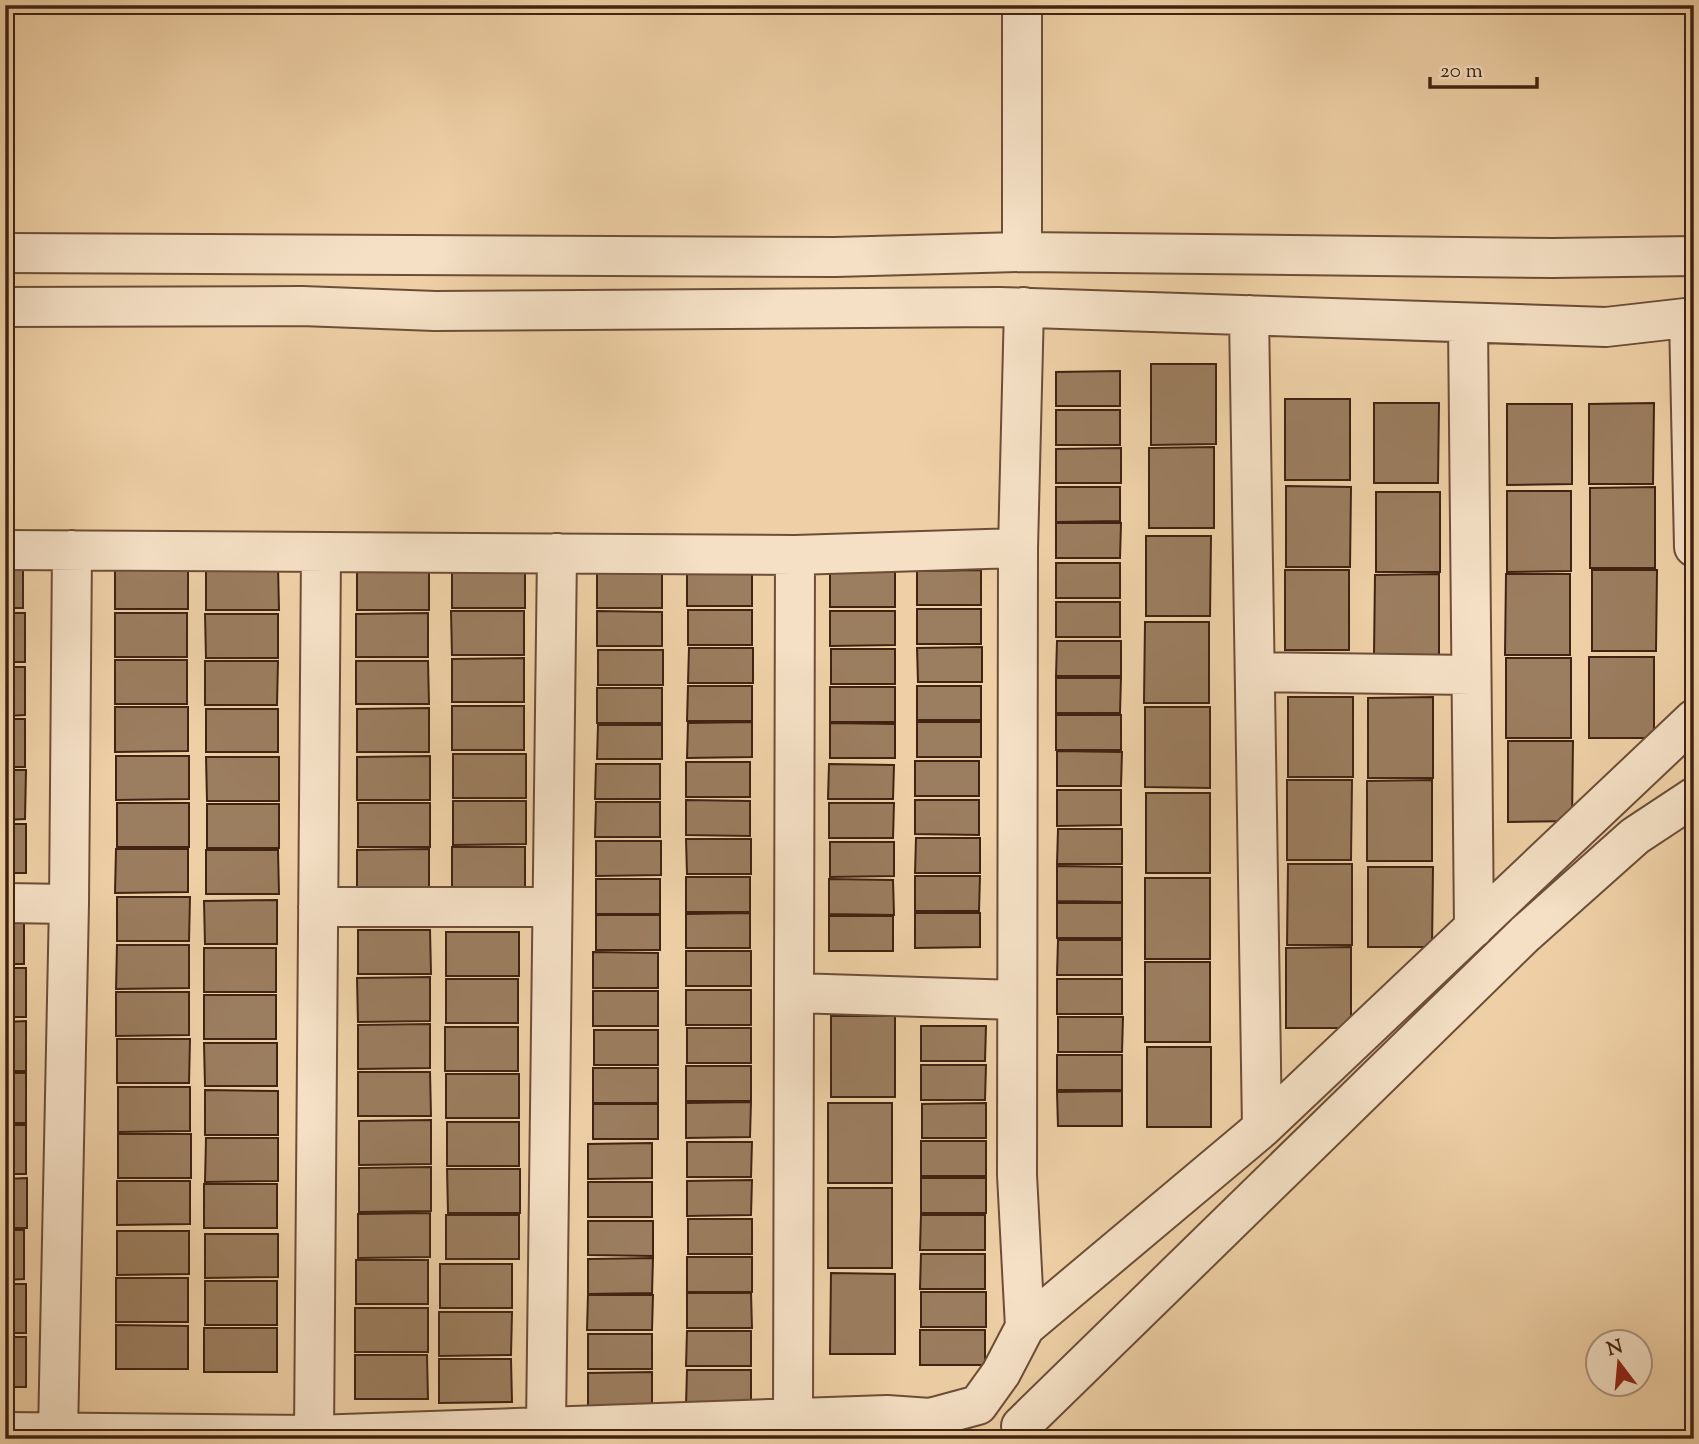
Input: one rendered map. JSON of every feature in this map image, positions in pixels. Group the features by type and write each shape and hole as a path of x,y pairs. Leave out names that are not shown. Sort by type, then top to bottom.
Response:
{"street":[{"path":"1022,5 1022,252"},
{"path":"5,253 835,257 1022,252 1553,258 1694,256"},
{"path":"5,307 302,306 435,311 1024,307 1606,327 1691,318 1694,547"},
{"path":"1024,307 1018,548 1017,1175 1026,1326"},
{"path":"1249,315 1262,1128"},
{"path":"1468,323 1474,928"},
{"path":"5,550 795,555 1018,548"},
{"path":"58,1433 69,904 72,550"},
{"path":"314,1434 321,552"},
{"path":"546,1426 557,553"},
{"path":"793,1419 795,555"},
{"path":"1255,672 1471,675"},
{"path":"5,1432 314,1434 887,1415 930,1418 978,1405 1001,1373 1026,1326 1262,1128 1694,719"},
{"path":"1021,1426 1525,934 1634,836 1694,797"},
{"path":"5,904 69,904"},
{"path":"318,908 552,906"},
{"path":"794,993 1017,1000"}],"building":[{"path":"198,5 236,5 200,13"},
{"path":"1151,364 1216,364 1216,444 1151,445"},
{"path":"1120,371 1120,406 1056,406 1056,372"},
{"path":"1285,399 1350,399 1350,480 1285,480"},
{"path":"1374,403 1439,403 1438,483 1374,483"},
{"path":"1654,403 1653,484 1589,484 1589,404"},
{"path":"1507,404 1572,404 1572,484 1507,485"},
{"path":"1056,410 1120,410 1120,445 1056,445"},
{"path":"1214,447 1214,528 1149,528 1149,448"},
{"path":"1121,448 1121,483 1056,483 1056,449"},
{"path":"1286,486 1351,487 1350,567 1286,567"},
{"path":"1056,487 1120,487 1120,521 1056,522"},
{"path":"1655,487 1655,568 1590,568 1590,488"},
{"path":"1507,491 1571,491 1571,571 1507,572"},
{"path":"1376,492 1440,492 1440,572 1376,572"},
{"path":"1056,523 1121,523 1120,558 1056,558"},
{"path":"1146,536 1211,536 1210,616 1146,616"},
{"path":"5,559 23,559 23,608 5,608"},
{"path":"1056,563 1120,563 1120,598 1056,598"},
{"path":"452,564 525,564 525,608 452,608"},
{"path":"115,565 188,565 188,609 115,609"},
{"path":"278,566 279,610 206,610 206,567"},
{"path":"357,566 429,566 429,610 357,610"},
{"path":"981,570 981,605 917,605 917,571"},
{"path":"1285,570 1349,570 1349,650 1285,650"},
{"path":"1592,570 1657,570 1656,651 1592,651"},
{"path":"687,571 752,571 752,606 687,606"},
{"path":"830,572 895,572 895,607 830,607"},
{"path":"597,573 662,573 662,608 597,608"},
{"path":"1439,574 1439,655 1374,655 1375,575"},
{"path":"1506,574 1570,574 1570,655 1505,655"},
{"path":"1056,602 1120,602 1120,637 1056,637"},
{"path":"917,609 981,609 981,644 917,644"},
{"path":"688,610 752,610 752,645 688,645"},
{"path":"451,611 524,611 524,655 452,655"},
{"path":"597,611 662,612 662,646 597,646"},
{"path":"830,611 895,611 895,645 830,646"},
{"path":"5,613 25,613 25,662 5,662"},
{"path":"115,613 187,613 187,657 115,657"},
{"path":"428,613 428,657 356,657 356,614"},
{"path":"205,614 278,614 278,658 206,658"},
{"path":"1145,622 1209,622 1209,703 1144,703"},
{"path":"1057,641 1121,641 1121,676 1056,676"},
{"path":"982,647 982,682 918,682 917,648"},
{"path":"689,648 753,648 753,683 688,683"},
{"path":"831,649 895,649 895,684 831,684"},
{"path":"598,650 663,650 663,685 598,685"},
{"path":"1589,657 1654,657 1654,738 1589,738"},
{"path":"524,658 524,702 452,702 452,659"},
{"path":"1506,658 1571,658 1571,738 1506,738"},
{"path":"115,660 187,660 187,704 115,704"},
{"path":"205,661 278,661 277,705 205,705"},
{"path":"356,661 428,661 429,704 356,704"},
{"path":"5,667 25,667 25,715 5,716"},
{"path":"1056,678 1121,678 1120,713 1056,713"},
{"path":"688,686 752,686 752,721 687,721"},
{"path":"917,686 981,686 981,720 917,720"},
{"path":"830,687 895,687 895,722 830,722"},
{"path":"597,688 662,688 662,723 597,723"},
{"path":"1288,697 1353,697 1353,777 1288,777"},
{"path":"1433,697 1433,778 1368,778 1368,698"},
{"path":"452,706 524,706 524,750 452,750"},
{"path":"115,707 188,707 188,751 115,752"},
{"path":"1145,707 1210,707 1210,788 1145,787"},
{"path":"429,708 429,752 357,752 357,709"},
{"path":"206,709 278,709 278,752 206,752"},
{"path":"1056,715 1121,715 1121,750 1056,750"},
{"path":"5,719 25,719 25,767 5,767"},
{"path":"752,722 752,757 687,758 688,723"},
{"path":"917,722 981,722 981,757 917,757"},
{"path":"830,723 895,724 895,758 830,758"},
{"path":"598,725 662,725 662,759 597,759"},
{"path":"1508,741 1573,741 1572,821 1508,822"},
{"path":"1057,751 1122,752 1121,786 1057,786"},
{"path":"453,754 526,754 526,798 453,798"},
{"path":"116,756 189,756 189,799 116,800"},
{"path":"430,756 430,800 357,800 357,757"},
{"path":"206,757 279,757 279,801 207,801"},
{"path":"915,761 979,761 979,796 915,796"},
{"path":"686,762 750,762 750,797 686,797"},
{"path":"596,764 660,764 660,799 595,799"},
{"path":"829,764 894,765 893,799 828,799"},
{"path":"5,770 26,770 25,819 5,820"},
{"path":"1287,780 1352,780 1351,860 1287,860"},
{"path":"1432,780 1432,861 1367,861 1367,781"},
{"path":"1057,790 1121,790 1121,825 1057,826"},
{"path":"1146,793 1210,793 1210,873 1146,873"},
{"path":"686,800 750,801 750,836 686,835"},
{"path":"915,800 979,800 979,835 915,834"},
{"path":"453,801 526,801 526,844 453,845"},
{"path":"596,802 660,802 660,837 595,837"},
{"path":"117,803 189,803 189,847 117,847"},
{"path":"358,803 430,803 430,847 358,847"},
{"path":"829,803 894,803 893,838 829,838"},
{"path":"207,804 279,804 279,848 207,848"},
{"path":"5,824 26,824 26,873 5,873"},
{"path":"1058,829 1122,829 1122,864 1057,864"},
{"path":"916,838 980,838 980,873 915,873"},
{"path":"686,839 751,839 751,874 687,874"},
{"path":"596,841 661,841 661,875 596,876"},
{"path":"830,842 894,842 894,876 830,877"},
{"path":"452,847 525,847 525,891 452,891"},
{"path":"116,849 188,849 188,892 115,893"},
{"path":"429,849 429,893 357,893 357,850"},
{"path":"206,850 278,850 279,894 206,894"},
{"path":"1288,864 1352,864 1352,945 1287,945"},
{"path":"1057,866 1122,867 1122,902 1057,901"},
{"path":"1368,867 1433,867 1432,947 1368,947"},
{"path":"915,876 980,876 979,911 915,911"},
{"path":"686,877 750,877 750,912 686,912"},
{"path":"1145,878 1210,878 1210,959 1145,959"},
{"path":"596,879 660,879 660,914 596,914"},
{"path":"829,879 893,880 894,915 829,914"},
{"path":"117,897 190,897 189,941 117,941"},
{"path":"277,900 277,944 205,944 204,901"},
{"path":"1057,903 1122,903 1122,938 1057,938"},
{"path":"750,913 750,948 686,948 686,914"},
{"path":"915,913 980,913 980,947 915,948"},
{"path":"5,914 24,914 24,964 5,964"},
{"path":"596,915 660,915 660,950 596,950"},
{"path":"829,916 893,916 893,951 829,951"},
{"path":"358,930 430,930 431,974 358,974"},
{"path":"446,932 519,932 519,976 446,976"},
{"path":"1058,940 1122,940 1122,975 1057,975"},
{"path":"117,945 189,945 189,988 116,989"},
{"path":"1351,947 1351,1028 1286,1028 1286,948"},
{"path":"204,948 276,948 276,992 204,992"},
{"path":"686,951 751,951 751,986 686,986"},
{"path":"593,952 658,953 658,988 593,988"},
{"path":"1145,962 1210,962 1210,1042 1145,1042"},
{"path":"5,968 26,968 26,1017 5,1017"},
{"path":"430,977 430,1021 358,1022 357,978"},
{"path":"446,979 518,979 518,1023 446,1023"},
{"path":"1057,979 1122,979 1122,1014 1057,1014"},
{"path":"686,990 751,990 751,1025 686,1025"},
{"path":"593,991 658,991 658,1026 593,1026"},
{"path":"116,992 189,992 189,1035 116,1036"},
{"path":"204,995 276,995 276,1039 204,1039"},
{"path":"831,1016 895,1016 895,1097 831,1097"},
{"path":"1058,1017 1123,1017 1122,1052 1058,1052"},
{"path":"26,1021 26,1071 5,1071 5,1022"},
{"path":"430,1024 430,1068 358,1069 358,1025"},
{"path":"921,1026 986,1026 985,1061 921,1061"},
{"path":"445,1027 518,1027 518,1071 445,1071"},
{"path":"687,1028 751,1028 751,1063 687,1063"},
{"path":"594,1030 658,1030 658,1065 594,1065"},
{"path":"117,1039 190,1039 189,1083 117,1083"},
{"path":"204,1043 277,1043 277,1086 205,1086"},
{"path":"1147,1047 1211,1047 1211,1127 1147,1127"},
{"path":"1057,1055 1122,1055 1122,1090 1057,1090"},
{"path":"921,1065 986,1065 985,1100 921,1100"},
{"path":"686,1066 751,1066 751,1101 686,1101"},
{"path":"593,1068 658,1068 658,1103 593,1103"},
{"path":"358,1072 430,1072 431,1116 358,1116"},
{"path":"5,1073 26,1073 26,1123 5,1123"},
{"path":"446,1074 519,1074 519,1118 446,1118"},
{"path":"118,1087 190,1087 190,1131 118,1132"},
{"path":"205,1090 278,1091 278,1135 205,1135"},
{"path":"1122,1091 1122,1126 1058,1126 1057,1092"},
{"path":"751,1102 750,1137 686,1138 686,1103"},
{"path":"828,1103 892,1103 892,1183 828,1183"},
{"path":"986,1103 986,1138 922,1138 922,1104"},
{"path":"593,1104 658,1104 658,1139 593,1139"},
{"path":"431,1120 431,1164 359,1165 359,1121"},
{"path":"447,1122 519,1122 519,1166 447,1166"},
{"path":"5,1125 26,1125 26,1174 5,1174"},
{"path":"118,1134 191,1134 191,1178 118,1178"},
{"path":"206,1138 278,1138 278,1181 205,1182"},
{"path":"921,1141 986,1141 986,1176 921,1176"},
{"path":"687,1142 752,1142 751,1177 687,1177"},
{"path":"652,1143 652,1178 588,1179 588,1144"},
{"path":"431,1167 431,1211 359,1212 359,1168"},
{"path":"447,1169 520,1169 520,1213 448,1213"},
{"path":"27,1178 27,1228 5,1228 5,1179"},
{"path":"921,1178 986,1178 986,1213 921,1213"},
{"path":"752,1180 751,1215 687,1216 687,1181"},
{"path":"117,1181 190,1181 190,1224 117,1225"},
{"path":"588,1182 652,1182 652,1217 588,1217"},
{"path":"204,1184 277,1184 277,1228 204,1228"},
{"path":"828,1188 892,1188 892,1268 828,1268"},
{"path":"430,1213 430,1257 358,1258 358,1214"},
{"path":"446,1215 519,1215 519,1259 446,1259"},
{"path":"921,1215 985,1215 985,1250 920,1250"},
{"path":"688,1219 752,1219 752,1254 688,1254"},
{"path":"588,1221 653,1221 653,1256 588,1255"},
{"path":"5,1230 24,1230 24,1279 5,1280"},
{"path":"117,1231 189,1231 189,1274 117,1275"},
{"path":"205,1234 278,1234 278,1277 205,1278"},
{"path":"921,1254 985,1254 985,1289 920,1289"},
{"path":"687,1257 752,1257 752,1292 687,1292"},
{"path":"653,1258 652,1293 588,1294 588,1259"},
{"path":"356,1260 428,1260 428,1304 356,1304"},
{"path":"440,1264 512,1264 512,1308 440,1308"},
{"path":"831,1273 895,1274 895,1354 830,1354"},
{"path":"116,1278 188,1278 188,1322 116,1322"},
{"path":"205,1281 277,1281 277,1325 205,1325"},
{"path":"5,1284 26,1284 26,1333 5,1333"},
{"path":"921,1292 986,1292 986,1327 921,1327"},
{"path":"687,1293 751,1293 752,1328 687,1328"},
{"path":"588,1295 653,1295 652,1330 587,1330"},
{"path":"355,1308 428,1308 428,1352 355,1352"},
{"path":"439,1312 512,1312 511,1355 439,1356"},
{"path":"116,1325 188,1326 188,1369 116,1369"},
{"path":"204,1328 277,1328 277,1372 204,1372"},
{"path":"920,1330 985,1330 985,1365 920,1365"},
{"path":"687,1331 751,1331 751,1366 686,1366"},
{"path":"588,1334 652,1334 652,1369 588,1369"},
{"path":"5,1337 26,1337 26,1387 5,1387"},
{"path":"355,1355 427,1355 428,1399 355,1399"},
{"path":"439,1359 511,1359 512,1402 439,1403"},
{"path":"687,1370 751,1370 751,1405 686,1405"},
{"path":"652,1372 652,1407 588,1407 588,1373"}]}
